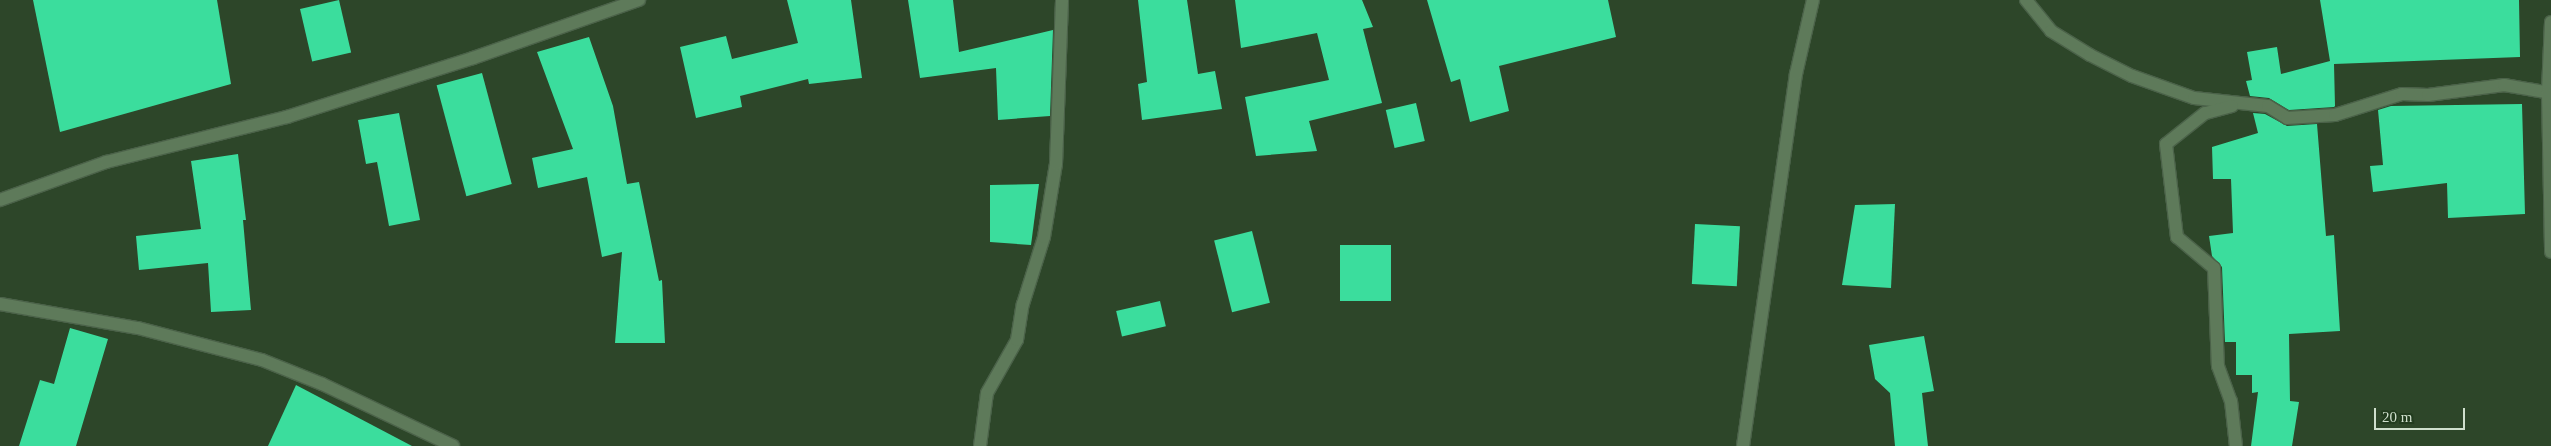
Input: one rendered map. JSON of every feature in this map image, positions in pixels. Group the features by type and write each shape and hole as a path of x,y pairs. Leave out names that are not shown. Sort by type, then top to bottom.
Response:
{"street":[{"path":"0,200 106,162 287,117 473,58 639,0"},
{"path":"980,446 986,393 1017,340 1023,304 1044,238 1056,164 1062,0"},
{"path":"1743,446 1796,74 1813,0"},
{"path":"2026,0 2051,31 2090,55 2132,76 2194,98 2268,106 2287,118 2335,114 2402,94 2428,95 2504,85 2549,93"},
{"path":"2551,22 2549,93 2551,252"},
{"path":"2236,446 2231,401 2218,366 2214,268 2176,237 2166,144 2205,113 2241,103"},
{"path":"0,304 138,328 262,360 322,384 453,446"}],"building":[{"path":"33,0 217,0 231,84 60,132"},
{"path":"339,0 351,53 312,62 300,9"},
{"path":"787,0 851,0 862,78 809,84 808,79 740,96 742,107 696,118 680,47 726,36 732,59 798,43"},
{"path":"908,0 953,0 959,52 1053,30 1050,116 998,120 996,68 920,78"},
{"path":"1138,0 1187,0 1198,74 1215,71 1222,109 1142,120 1138,84 1147,82"},
{"path":"1235,0 1362,0 1373,27 1363,29 1382,103 1309,121 1317,151 1256,156 1245,97 1329,80 1317,33 1241,48"},
{"path":"1427,0 1608,0 1616,37 1499,66 1509,111 1470,122 1460,79 1451,82"},
{"path":"2320,0 2519,0 2520,57 2334,64 2334,107 2289,110 2269,98 2250,96 2246,81 2252,80 2247,52 2277,47 2281,74 2330,61"},
{"path":"589,37 613,106 627,184 639,182 659,281 662,280 665,343 615,343 622,252 602,257 587,177 538,188 532,158 573,149 537,52"},
{"path":"482,73 512,184 466,196 437,85"},
{"path":"1416,103 1425,141 1395,148 1386,110"},
{"path":"2522,104 2525,214 2448,218 2447,183 2373,192 2370,166 2383,165 2378,110 2391,106"},
{"path":"399,113 420,220 389,226 377,162 366,164 358,120"},
{"path":"2253,113 2265,114 2287,126 2317,124 2326,236 2334,235 2340,331 2289,334 2290,401 2299,402 2292,446 2251,446 2258,392 2252,393 2252,375 2236,375 2236,342 2225,342 2222,267 2212,256 2209,236 2233,233 2231,179 2213,179 2212,147 2258,133"},
{"path":"238,154 246,220 243,220 251,310 211,312 208,263 139,270 136,236 201,229 191,161"},
{"path":"1039,184 1031,245 990,242 990,185"},
{"path":"1895,204 1891,288 1842,285 1855,205"},
{"path":"1695,224 1740,226 1737,286 1692,284"},
{"path":"1252,231 1270,303 1232,312 1214,240"},
{"path":"1340,245 1391,245 1391,301 1340,301"},
{"path":"1160,301 1166,326 1122,336 1116,311"},
{"path":"70,328 108,339 76,446 19,446 40,380 54,384"},
{"path":"1924,336 1934,391 1922,393 1928,446 1895,446 1890,393 1875,379 1869,345"},
{"path":"296,385 412,446 268,446"}]}
